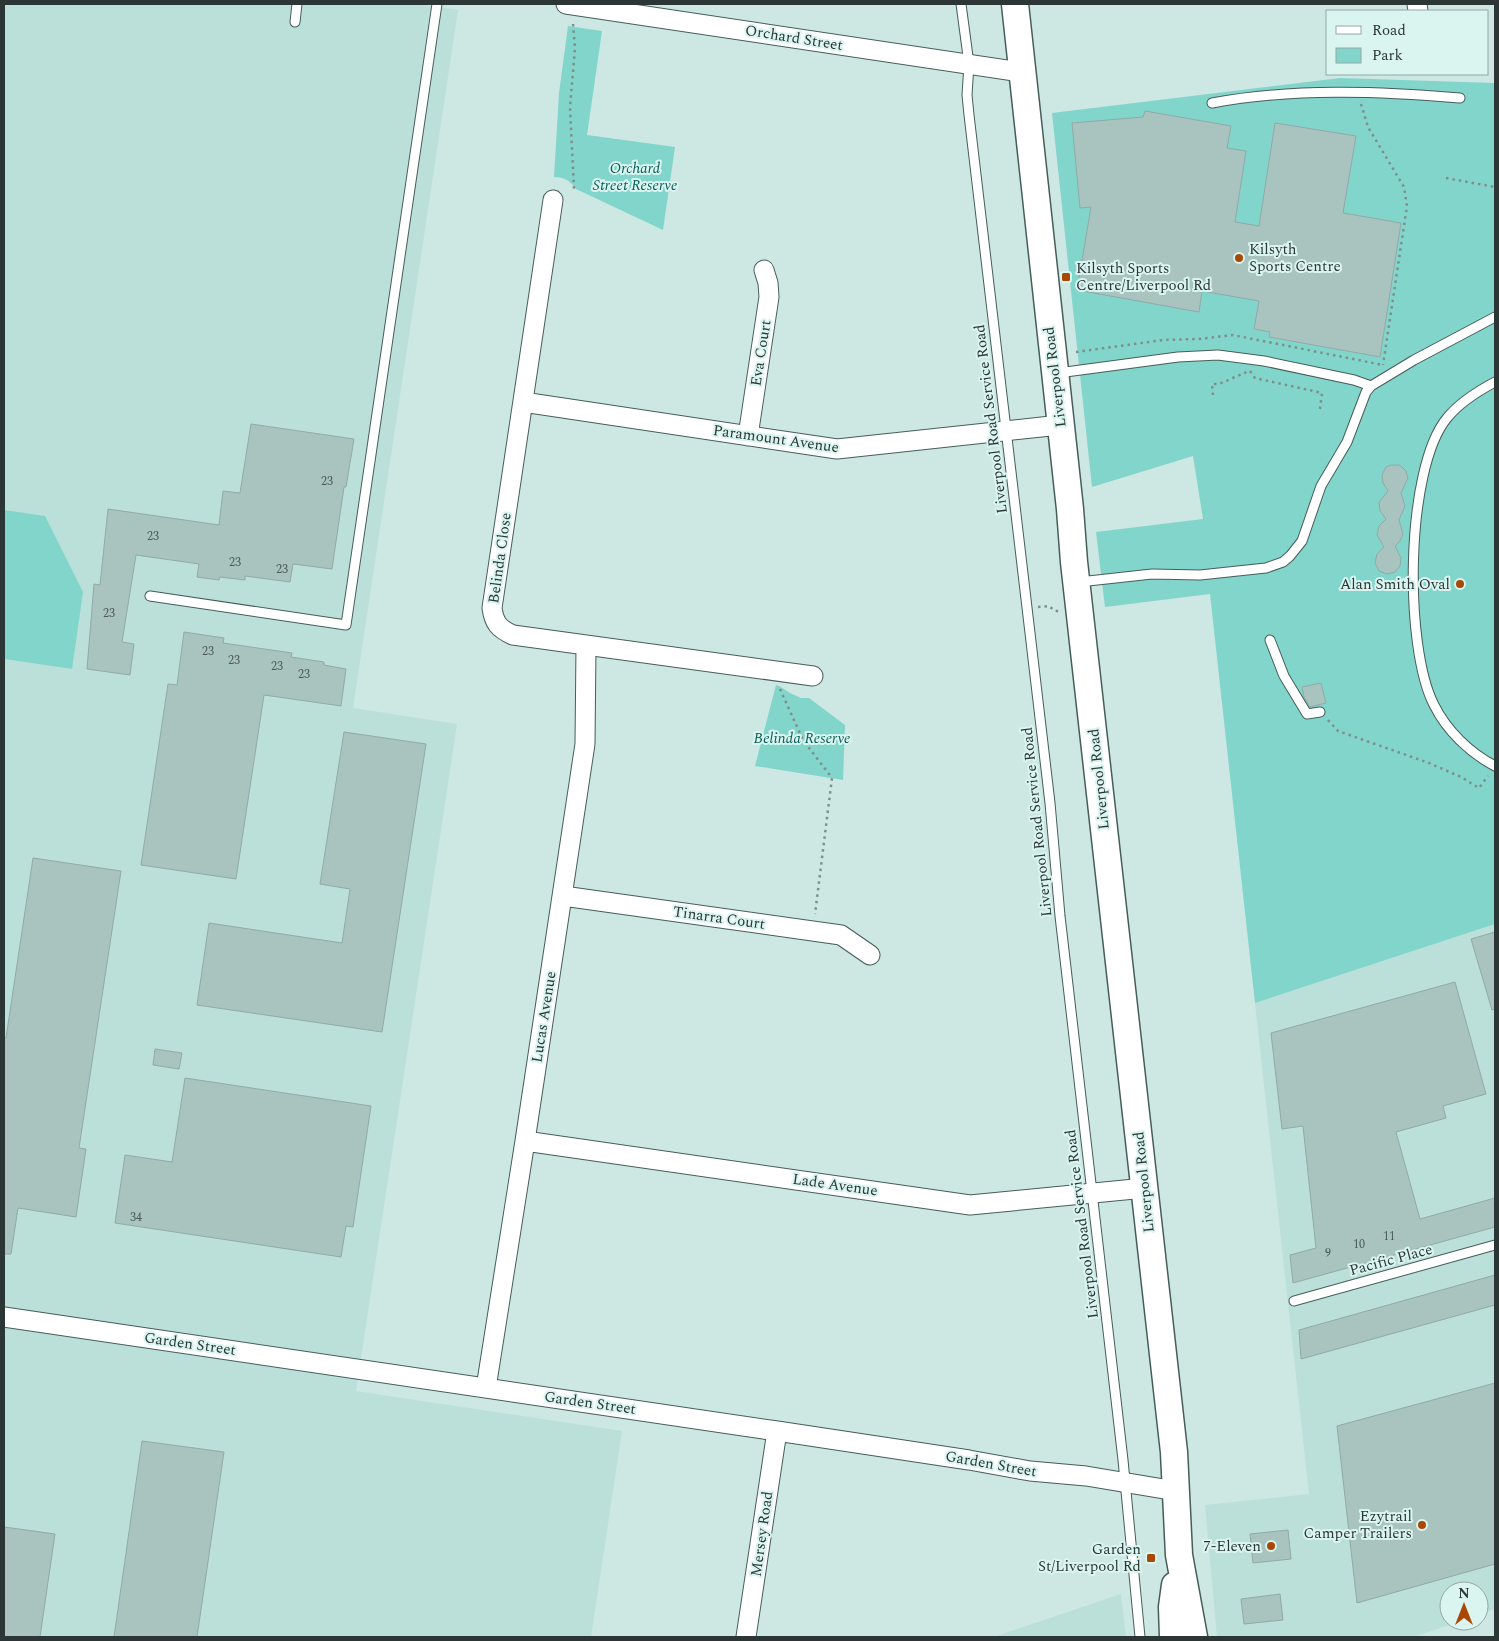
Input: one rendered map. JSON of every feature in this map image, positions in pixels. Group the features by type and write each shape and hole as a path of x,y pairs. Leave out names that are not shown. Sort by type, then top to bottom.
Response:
{"main road":[{"name":"Liverpool Road","path":"1015,4 1054,374 1174,1452 1178,1555 1172,1607 1173,1637"},
{"name":"Liverpool Road","path":"1178,1555 1194,1637"}],"street":[{"name":"Orchard Street","path":"566,4 1021,72"},
{"name":"Belinda Close","path":"553,200 492,608 496,626 513,635 814,676"},
{"name":"Eva Court","path":"748,436 769,297 768,283 764,270"},
{"name":"Paramount Avenue","path":"523,402 845,449 1060,424"},
{"name":"Lucas Avenue","path":"486,1388 585,744 586,646"},
{"name":"Tinarra Court","path":"563,896 841,934 870,955"},
{"name":"Lade Avenue","path":"525,1141 970,1205 1145,1188"},
{"name":"Garden Street","path":"4,1317 777,1431 1030,1471 1086,1476 1176,1491"},
{"name":"Mersey Road","path":"746,1637 777,1431"}],"lane":[{"path":"295,22 297,4"},
{"path":"150,596 346,625 438,4"},
{"name":"Liverpool Road Service Road","path":"960,4 969,64 967,95 969,115 1050,803 1060,916 1125,1483 1140,1637"},
{"path":"1212,103 1288,93 1403,93 1460,98"},
{"path":"1077,582 1152,574 1200,575 1266,568 1283,562 1302,541 1321,486 1347,442 1366,392 1371,386 1414,360 1495,317"},
{"path":"1054,374 1178,357 1218,355 1252,359 1354,380 1371,386"},
{"path":"1495,382 1471,395 1446,418 1431,446 1423,478 1415,533 1413,588 1416,641 1426,685 1434,706 1446,724 1465,746 1495,766"},
{"path":"1270,640 1284,676 1307,714 1320,712"},
{"name":"Pacific Place","path":"1294,1301 1495,1245"}],"path":[{"path":"573,24 575,48 570,107 574,189"},
{"path":"1358,93 1368,126 1404,187 1407,206 1383,365"},
{"path":"1446,178 1495,187"},
{"path":"1252,359 1250,370 1255,378 1322,393 1320,409"},
{"path":"1213,395 1212,384 1219,384 1250,370"},
{"path":"779,686 803,740 832,778 813,931"},
{"path":"1320,712 1338,731 1428,763 1461,777 1479,788 1495,766"}],"shaded area":[{"path":"4,4 417,4 458,10 353,708 457,724 356,1391 622,1431 591,1637 4,1637 4,659 72,669 45,517 4,510"},
{"path":"1495,924 1495,1609 1489,1611 1489,1581 1439,1581 1439,1628 1413,1637 1217,1637 1205,1505 1309,1494 1255,1003"},
{"path":"1121,1594 1126,1637 994,1637"}],"green space":[{"name":"Orchard Street Reserve","path":"568,26 602,31 587,135 675,147 663,230 576,189 564,179 554,177 559,93"},
{"path":"1340,78 1495,83 1495,924 1255,1003 1210,594 1105,607 1096,532 1203,519 1193,456 1092,487 1052,113"},
{"path":"4,510 45,516 83,592 72,669 4,659"},
{"name":"Belinda Reserve","path":"776,685 801,698 809,698 845,725 843,780 755,766"}],"building":[{"name":"Kilsyth Sports Centre","path":"1145,111 1231,126 1227,148 1246,151 1235,222 1259,226 1275,123 1356,136 1343,213 1401,223 1380,357 1269,337 1270,332 1254,329 1259,301 1202,291 1199,312 1077,290 1091,207 1080,208 1072,123 1143,117"},
{"path":"251,424 354,439 346,487 344,487 332,569 293,564 290,582 245,576 245,580 220,577 219,580 197,577 199,564 136,555 122,642 134,644 130,675 87,669 94,584 100,585 108,509 219,525 223,491 240,493"},
{"path":"1399,465 1403,468 1408,478 1401,493 1405,506 1399,520 1403,534 1395,546 1401,558 1400,566 1395,572 1387,574 1379,571 1375,563 1377,554 1384,547 1377,535 1379,526 1386,519 1380,511 1379,502 1388,491 1383,483 1382,475 1386,467"},
{"path":"184,632 224,638 223,643 292,653 291,657 324,662 324,665 346,669 341,706 264,695 236,879 141,865 168,684 177,685"},
{"path":"1321,683 1326,703 1310,707 1304,697 1302,687"},
{"path":"344,732 426,744 382,1032 197,1005 209,923 342,943 350,889 320,884"},
{"path":"33,858 121,871 79,1148 86,1149 76,1217 18,1208 11,1254 4,1254 4,1037 6,1038"},
{"path":"1495,932 1495,1009 1492,1010 1471,939"},
{"path":"1455,982 1486,1094 1443,1106 1446,1118 1396,1132 1420,1219 1495,1198 1495,1227 1293,1283 1290,1255 1316,1248 1303,1126 1282,1129 1271,1033"},
{"path":"155,1049 182,1053 179,1069 153,1065"},
{"path":"185,1078 371,1106 353,1227 346,1226 341,1257 115,1223 125,1155 172,1162"},
{"path":"1495,1275 1495,1305 1301,1359 1299,1330"},
{"name":"Ezytrail Camper Trailers","path":"1495,1383 1495,1564 1357,1603 1337,1426"},
{"path":"142,1441 224,1452 197,1637 114,1637"},
{"path":"4,1527 55,1534 40,1637 4,1637"},
{"name":"7-Eleven","path":"1288,1530 1291,1559 1253,1563 1250,1534"},
{"path":"1280,1594 1283,1620 1244,1624 1241,1599"}],"place":[{"name":"Kilsyth Sports Centre","path":"1239,258"},
{"name":"Kilsyth Sports Centre/Liverpool Rd","path":"1066,277"},
{"name":"Alan Smith Oval","path":"1460,584"},
{"name":"Ezytrail Camper Trailers","path":"1422,1525"},
{"name":"7-Eleven","path":"1271,1546"},
{"name":"Garden St/Liverpool Rd","path":"1151,1558"}]}
